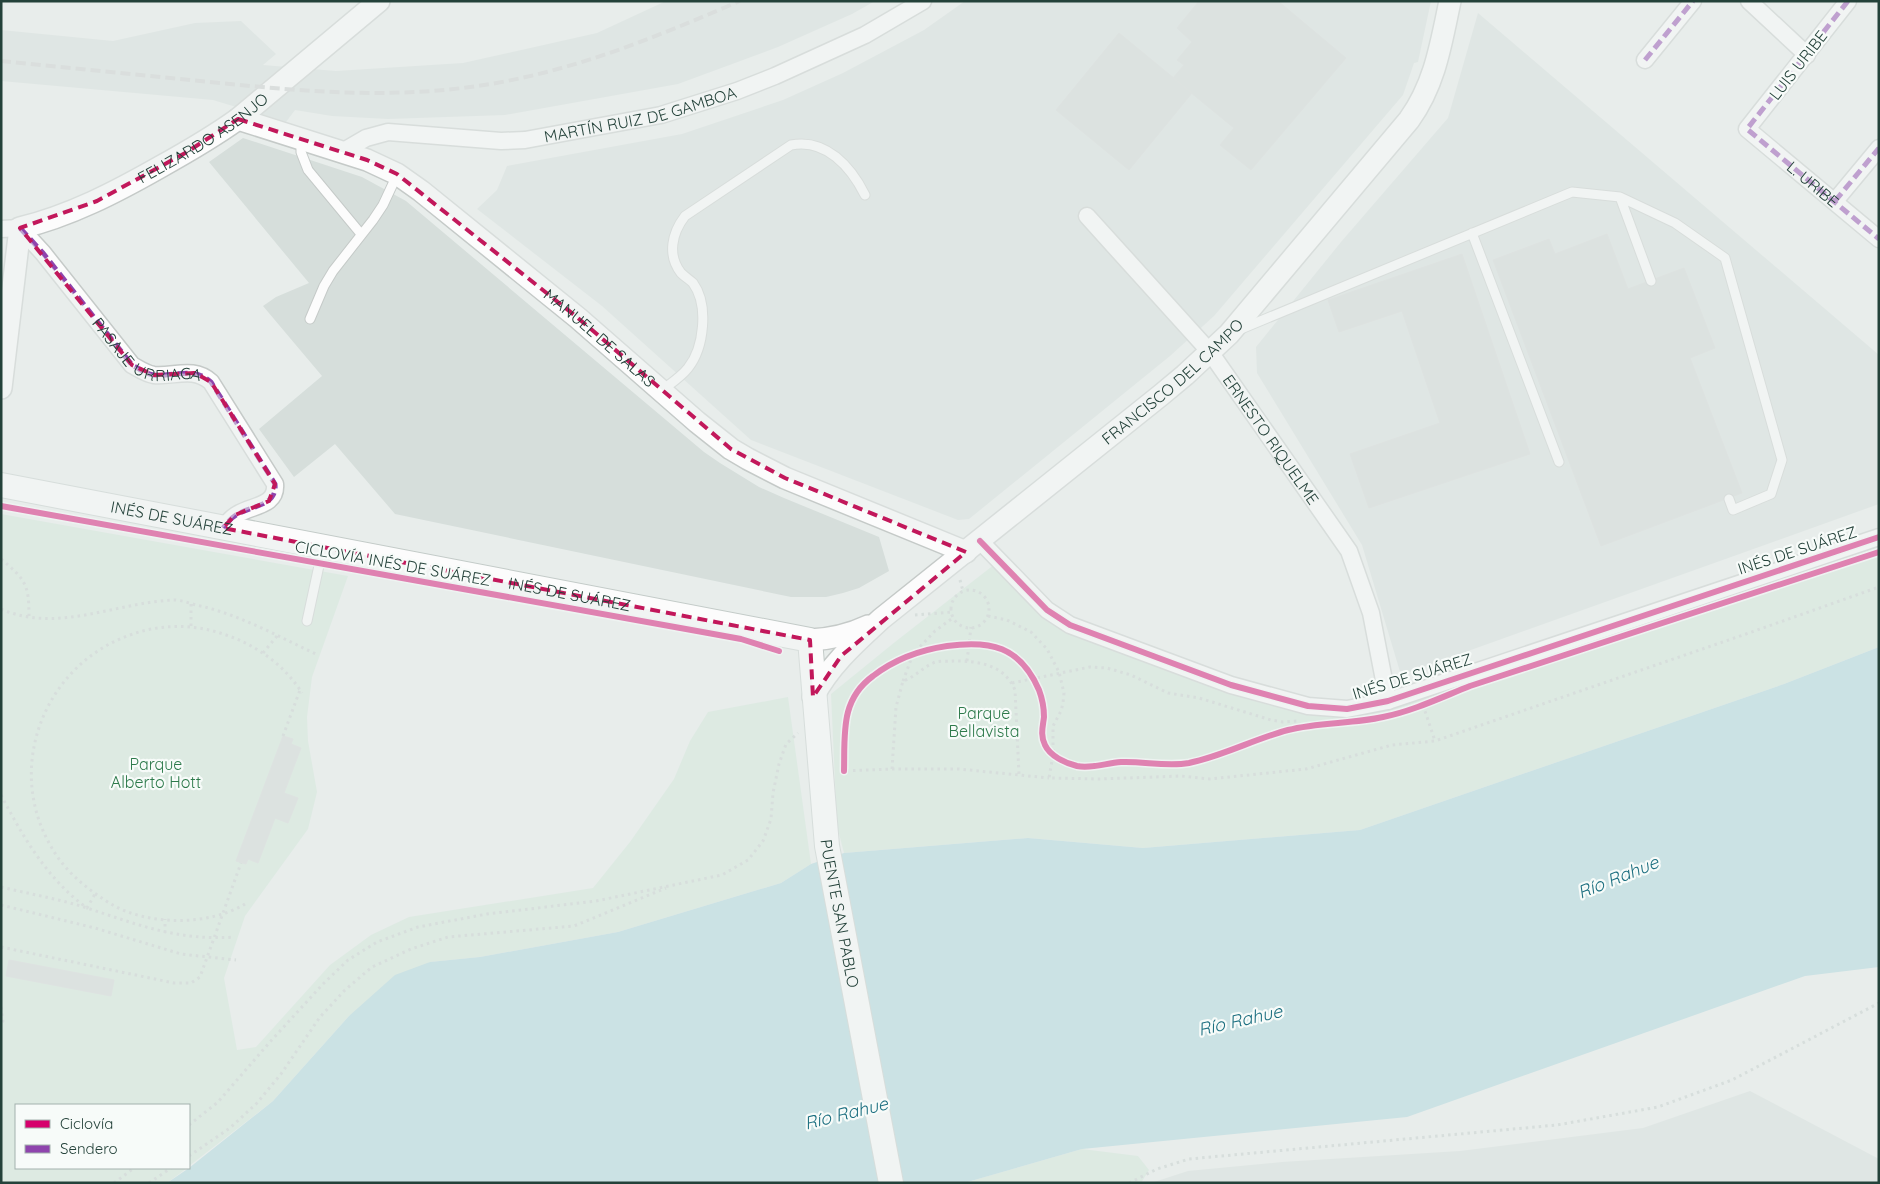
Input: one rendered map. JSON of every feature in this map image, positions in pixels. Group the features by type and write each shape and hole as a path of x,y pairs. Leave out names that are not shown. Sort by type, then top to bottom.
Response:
{"main road":[{"name":"INÉS DE SUÁREZ","path":"1,476 34,483 80,500"},
{"name":"INÉS DE SUÁREZ","path":"1,486 810,640"},
{"name":"PUENTE SAN PABLO","path":"810,640 813,697 827,846 891,1183"}],"street":[{"name":"FELIZARDO ASENJO","path":"11,229 36,224 97,202 187,152 238,119 379,1"},
{"name":"MARTÍN RUIZ DE GAMBOA","path":"342,152 366,138 388,132 501,141 525,140 661,115 737,91 775,76 864,35 923,1"},
{"name":"FRANCISCO DEL CAMPO","path":"813,697 823,678 841,656 881,619 1161,395 1229,334 1420,105 1437,65 1450,1"},
{"path":"1645,60 1693,1"},
{"name":"LUIS URIBE","path":"1747,129 1848,1"},
{"path":"1753,3 1807,55"},
{"name":"MANUEL DE SALAS","path":"238,119 374,163 397,174 421,191 578,318 724,443 765,469 973,546"},
{"name":"L. URIBE","path":"1747,129 1879,239"},
{"path":"1835,201 1879,148"},
{"name":"ERNESTO RIQUELME","path":"1087,216 1210,352 1349,551 1371,613 1388,701"},
{"path":"1,388 11,229"},
{"name":"PASAJE URRIAGA","path":"11,229 43,252 132,365 154,375 195,373 211,382 276,484 275,494 269,501 234,515 223,528"},
{"name":"INÉS DE SUÁREZ","path":"973,546 1047,610 1070,625 1231,685 1308,706 1347,709 1388,701 1879,537"},
{"name":"INÉS DE SUÁREZ","path":"810,640 828,639 845,635 881,619"}],"lane":[{"path":"301,139 301,152 308,170 362,234"},
{"path":"661,391 688,368 701,338 702,316 697,294 692,283 677,266 673,252 676,230 685,216 791,145 817,146 834,156 852,173 865,195"},
{"path":"310,319 333,270 383,204 397,174"},
{"path":"1229,334 1572,192 1620,197 1676,223 1725,258 1782,460 1771,494 1733,510 1729,499"},
{"path":"1620,197 1650,281"},
{"path":"1472,233 1559,462"},
{"path":"307,622 323,547"}],"path":[{"path":"1,559 20,574 27,589 29,616"},
{"path":"958,574 963,591"},
{"path":"976,590 986,598 989,610 981,624 971,627 961,625 954,617 952,612 954,599 963,591 976,590"},
{"path":"1,609 29,616 58,618 176,600 242,619 316,654"},
{"path":"191,604 192,627"},
{"path":"906,616 952,612"},
{"path":"892,769 896,707 913,654 935,631 954,617"},
{"path":"246,904 207,918 174,921 145,917 117,907 95,894 67,869 48,841 36,810 31,776 34,743 44,711 62,682 86,658 114,640 146,629 180,626 214,630 245,642 274,660 301,692 283,736"},
{"path":"966,661 971,627"},
{"path":"263,653 277,636"},
{"path":"962,644 978,643"},
{"path":"905,657 929,649"},
{"path":"903,681 910,679 935,662 966,661 986,664 1004,673 1015,690 1019,776"},
{"path":"1012,684 1090,667 1107,668 1131,675 1168,693 1199,698 1271,720 1302,724"},
{"path":"1415,708 1431,702"},
{"path":"1423,705 1435,741"},
{"path":"1289,730 1302,724"},
{"path":"190,1124 218,1102 269,1043 348,960 377,942 418,927 487,914 596,901 722,875 748,860 763,841 771,819 773,793 779,764 786,744 803,728"},
{"path":"1044,743 1048,750 1060,760"},
{"path":"845,762 844,770 958,769 1049,778"},
{"path":"1,795 18,827 58,883 87,908"},
{"path":"1,947 174,983 191,983 200,977 241,863"},
{"path":"190,1155 230,1128 257,1103 320,1017 345,990 372,967 411,949 448,937 574,926 674,885"},
{"path":"1,887 87,908 165,933 213,939 235,938"},
{"path":"87,908 95,894"},
{"path":"1,905 95,928 181,954 236,960"},
{"path":"165,933 166,919"},
{"path":"1129,1183 1157,1169 1189,1159 1557,1125 1658,1107 1732,1080 1879,1003"},
{"path":"1,1007 3,1020 1,1026"},
{"path":"114,1183 133,1169"},
{"path":"149,1183 170,1169"}],"highlighted area":[{"path":"238,119 367,160 397,174 578,318 731,449 785,478 966,552 841,656 813,697 810,640 223,528 235,515 269,501 275,484 211,382 195,373 154,375 132,365 20,228 97,201 187,152"}],"shaded area":[{"path":"666,1 875,1 852,14 778,47 678,84 505,115 388,119 332,116 295,110 286,122 213,100 1,81 1,30 113,41 195,23 241,21 276,54 263,65 336,71 463,63 597,33"},
{"path":"965,1 1431,1 1418,62 1414,63 1403,95 1214,316 1170,356 969,519 958,520 751,440 602,306 477,209 497,190 507,166 682,134 783,100 843,73 924,30"},
{"path":"1478,13 1879,355 1879,504 1401,675 1362,545 1257,373 1256,347 1341,242 1448,118"},
{"path":"243,138 362,177 406,201 704,452 759,487 879,537 889,571 859,588 843,593 826,597 791,597 395,514 335,444 294,477 259,429 322,376 263,306 276,297 309,283 209,162"},
{"path":"1750,1091 1879,1159 1879,1183 1151,1183 1188,1171 1282,1162 1460,1151 1643,1128"}],"green space":[{"name":"Parque Alberto Hott","path":"1,514 348,576 312,677 307,717 308,741 317,792 308,829 245,916 224,978 237,1050 256,1047 330,965 371,935 409,917 593,888 630,842 674,779 690,741 708,712 788,697 811,864 781,883 618,932 480,957 430,962 349,1016 273,1101 190,1165 190,1104 15,1104 15,1169 186,1169 167,1183 1,1183"},
{"name":"Parque Bellavista","path":"1879,542 1879,647 1784,684 1360,830 1143,848 1028,838 844,853 837,826 831,694 995,564 1047,621 1063,630 1349,712"},
{"path":"1082,1149 1138,1156 1149,1170 1141,1183 964,1183"}],"water":[{"name":"Río Rahue","path":"1879,647 1879,967 1805,976 1407,1117 1082,1149 964,1183 167,1183 190,1169 273,1101 349,1016 395,975 430,962 480,957 618,932 781,883 811,864 844,853 1028,838 1143,848 1360,830 1784,684"}],"building":[{"path":"1199,1 1278,1 1346,58 1251,170 1220,145 1234,128 1173,78 1184,65 1177,60 1192,42 1177,28"},
{"path":"1119,33 1192,93 1129,170 1056,110"},
{"path":"1607,234 1628,289 1684,268 1715,348 1690,358 1742,493 1601,546 1493,260 1549,239 1555,254"},
{"path":"1462,254 1530,454 1369,508 1350,454 1440,423 1402,311 1339,332 1328,300"},
{"path":"283,736 293,739 291,744 301,748 284,793 298,798 288,823 275,818 258,863 248,859 246,864 236,861"},
{"path":"9,960 114,980 111,996 6,976"}],"railway":[{"path":"1,61 285,89 358,93 431,91 507,81 567,66 654,37 740,1"}],"marked path":[{"path":"1645,60 1693,1"},
{"path":"1848,1 1747,129 1879,239"},
{"path":"1835,201 1879,148"},
{"path":"20,228 43,253 132,365 151,374 197,374 211,382 275,484 275,491 268,501 236,515 223,528"}],"cycle path":[{"name":"CICLOVÍA INÉS DE SUÁREZ","path":"1,506 741,639 779,651"},
{"path":"980,541 1047,610 1070,625 1231,685 1308,706 1347,709 1388,701 1879,537"},
{"path":"844,771 846,719 855,696 862,685 881,670 899,660 937,648 977,644 1002,649 1013,655 1023,664 1039,690 1044,714 1043,741 1047,749 1063,761 1083,767 1121,762 1180,764 1202,760 1288,730 1371,719 1405,711 1470,686 1879,552"}]}
